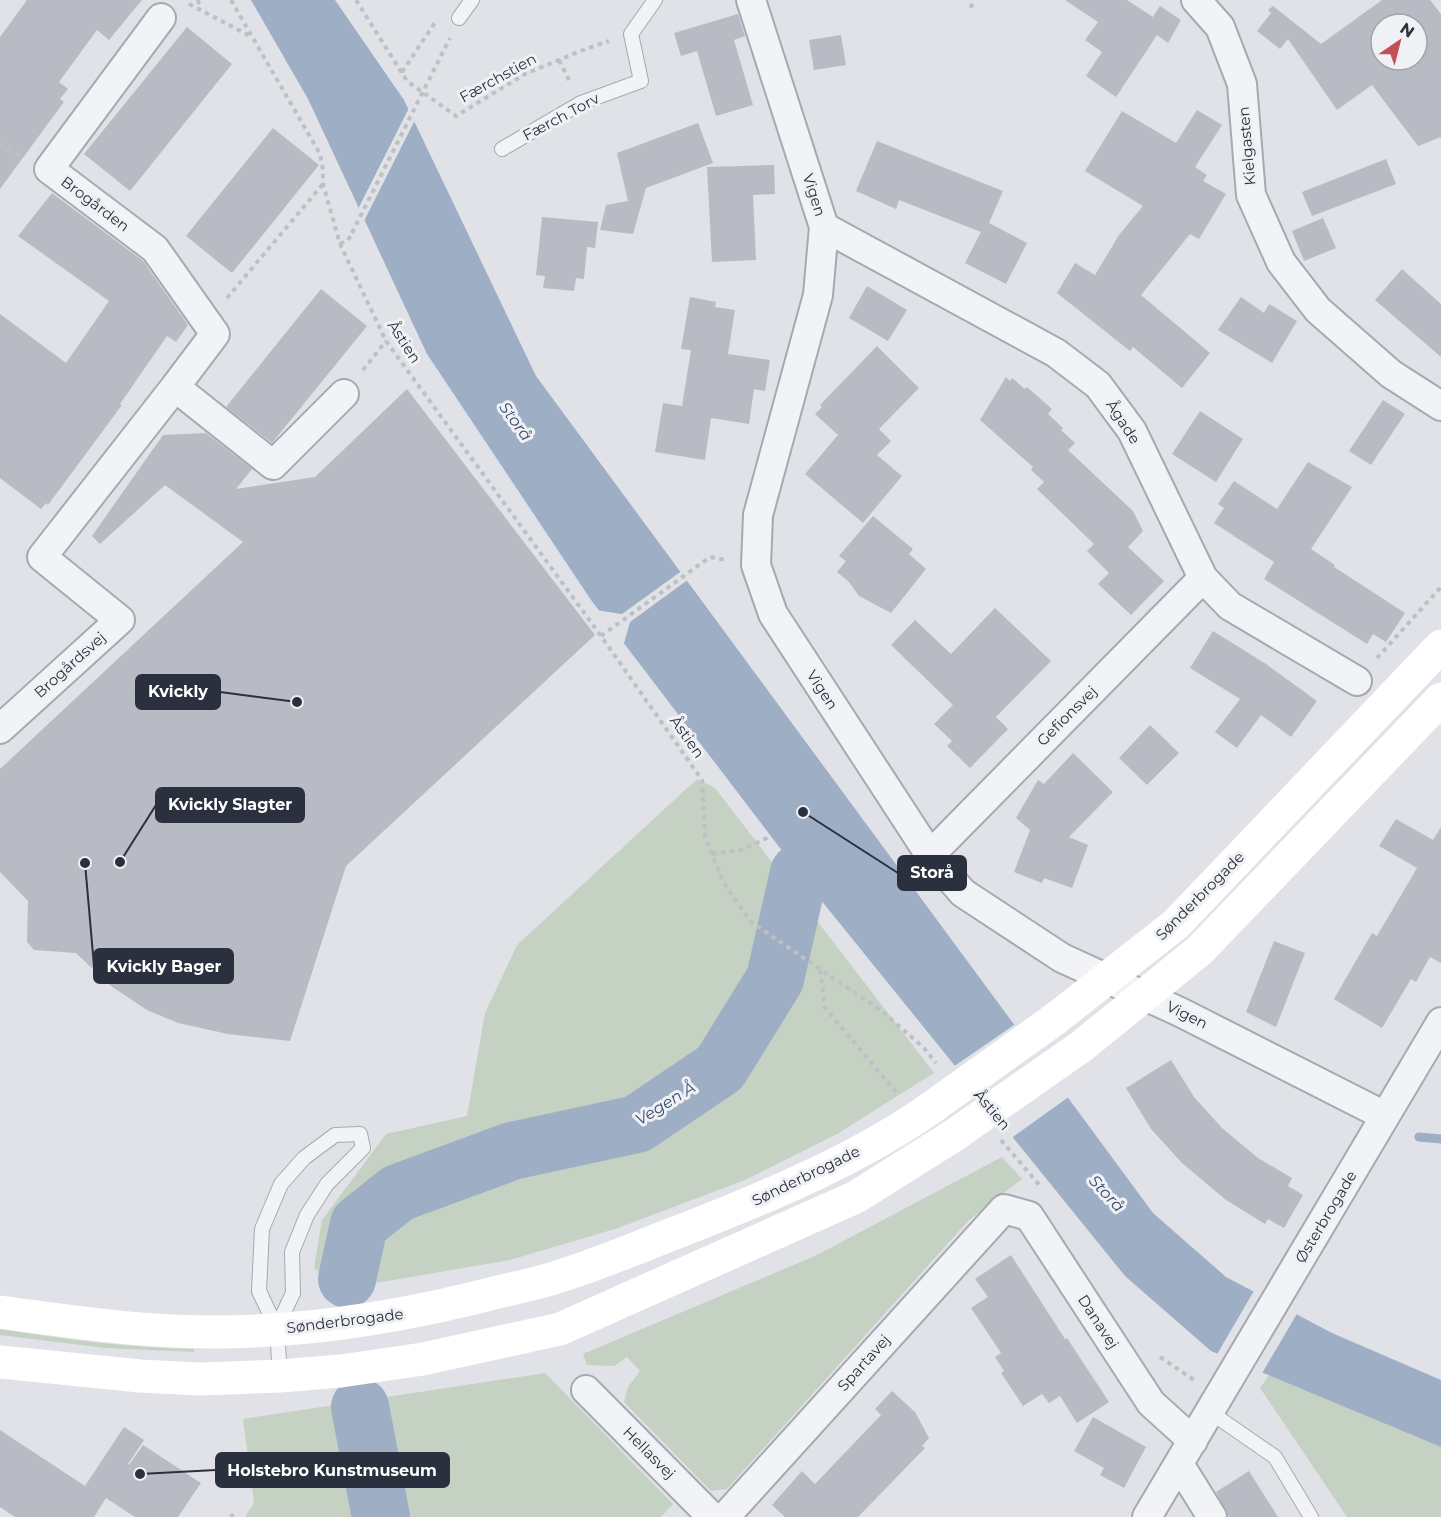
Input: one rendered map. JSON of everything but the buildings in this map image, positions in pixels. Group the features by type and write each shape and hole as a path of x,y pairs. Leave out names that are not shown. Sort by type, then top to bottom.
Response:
{"street":[{"name":"Vigen","path":"751,0 824,227 818,295 758,515 756,565 773,615 930,855 963,893 1062,958 1145,995 1385,1116"},
{"name":"Kielgasten","path":"1196,0 1220,27 1242,84 1251,195 1281,262 1318,310 1391,374 1441,406"},
{"name":"Brogården","path":"171,9 49,169 155,249 215,334"},
{"name":"Ågade","path":"824,227 1056,353 1098,386 1132,431 1203,578 1230,606 1357,681"},
{"path":"215,334 175,387 273,465 344,394"},
{"name":"Brogårdsvej","path":"0,729 120,620 42,557 175,387"},
{"name":"Gefionsvej","path":"930,855 1203,578"},
{"name":"Sønderbrogade","path":"0,1312 157,1330 213,1332 277,1329 367,1320 421,1311 560,1277 758,1199 858,1151 923,1114 1055,1019 1176,924 1441,646"},
{"path":"0,1362 140,1376 200,1379 341,1371 423,1359 561,1329 856,1197 952,1136 1082,1046 1200,950 1441,699"},
{"name":"Østerbrogade","path":"1147,1517 1441,1022"},
{"name":"Danavej","path":"1004,1209 1029,1216 1151,1403 1186,1452 1212,1517"},
{"name":"Spartavej","path":"725,1517 1004,1209"},
{"name":"Hellasvej","path":"586,1390 712,1517"}],"lane":[{"path":"459,18 472,0"},
{"path":"632,34 655,0"},
{"name":"Færch Torv","path":"502,149 581,103 641,81 632,34"},
{"path":"277,1329 293,1293 292,1252 307,1215 327,1184 363,1148 360,1134 335,1135 304,1158 281,1184 262,1229 258,1291 277,1329 280,1376"},
{"path":"1219,1398 1275,1457 1311,1517"}],"path":[{"path":"198,0 200,9"},
{"name":"Åstien","path":"231,0 320,154 323,184 340,244 386,341 601,636 702,780 705,836 723,882 751,922 883,1012 924,1048 939,1065"},
{"name":"Færchstien","path":"356,0 407,81 456,116 525,74 582,50 632,34"},
{"path":"971,8 973,0"},
{"path":"171,9 200,9 252,37"},
{"path":"402,72 439,16"},
{"path":"340,244 348,240 352,233 450,38"},
{"path":"215,334 224,303 323,184"},
{"path":"344,394 386,341"},
{"path":"601,636 710,557"},
{"path":"1357,681 1441,587"},
{"path":"712,854 742,850 771,836"},
{"path":"820,969 825,1008 923,1114"},
{"name":"Åstien","path":"997,1135 1048,1195"},
{"path":"1157,1355 1219,1398"}],"green space":[{"path":"697,779 715,788 934,1073 837,1134 745,1180 618,1228 510,1260 364,1285 335,1284 314,1268 322,1220 386,1134 467,1116 485,1013 517,945"},
{"path":"1002,1157 1022,1179 969,1220 727,1489 711,1491 624,1402 628,1387 640,1371 627,1357 614,1366 587,1365 583,1354 815,1256"},
{"path":"0,1329 145,1347 194,1349 194,1352 105,1348 0,1335"},
{"path":"545,1373 673,1504 661,1517 245,1517 254,1503 243,1419"},
{"path":"1269,1375 1441,1447 1441,1517 1347,1517 1260,1388"}],"water":[{"path":"251,0 335,0 404,100 536,376 1153,1213 1226,1277 1332,1333 1441,1380 1441,1447 1211,1351 1125,1276 799,873 591,600 427,354 308,99"}],"pier":[{"path":"410,106 416,118 363,223 357,211"},
{"path":"683,570 689,579 630,622 623,647 595,610 622,614"},
{"path":"1017,1023 1070,1096 1010,1139 953,1067"},
{"path":"1255,1289 1298,1312 1261,1375 1216,1356"}],"waterway":[{"name":"Vegen Å","path":"347,1279 359,1224 398,1193 512,1151 637,1124 720,1068 775,979 799,873 830,849"},
{"path":"1419,1137 1441,1139"},
{"name":"Vegen Å","path":"360,1407 381,1517"}],"place":[{"name":"Kvickly","path":"297,702"},
{"name":"Storå","path":"803,812"},
{"name":"Kvickly Slagter","path":"120,862"},
{"name":"Kvickly Bager","path":"85,863"},
{"name":"Holstebro Kunstmuseum","path":"140,1474"}]}
